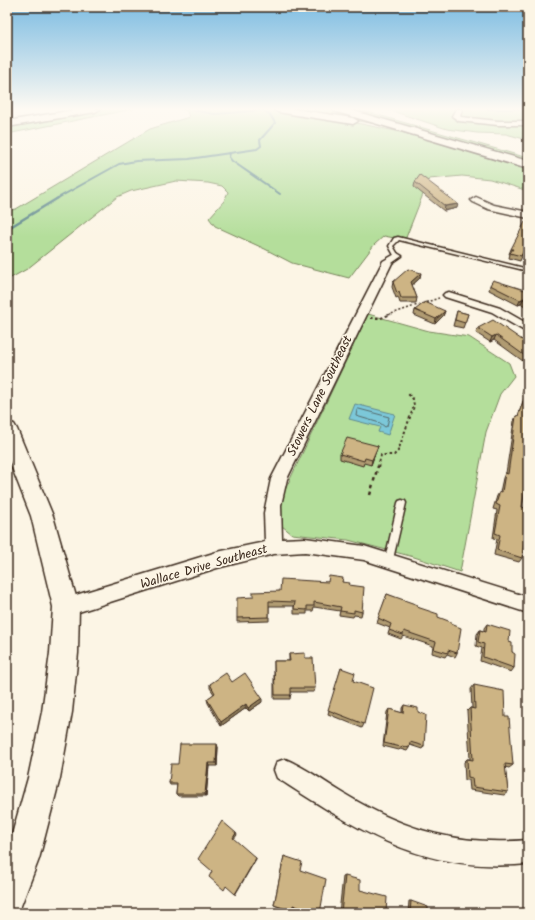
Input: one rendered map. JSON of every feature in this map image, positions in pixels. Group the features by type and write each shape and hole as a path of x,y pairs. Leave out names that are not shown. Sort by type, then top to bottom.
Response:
{"highway":[{"path":"491,152 528,165"},
{"path":"515,152 528,155"}],"main road":[{"path":"7,429 42,516 66,607 64,653 57,712 44,778 22,859 7,899"}],"street":[{"path":"476,200 491,207 528,215"},
{"name":"Stowers Lane Southeast","path":"274,547 272,527 273,498 279,479 388,261 397,256"},
{"path":"449,295 496,310 528,329"},
{"name":"Wallace Drive Southeast","path":"66,607 217,560 274,547 305,545 364,553 389,559 528,605"},
{"path":"284,770 374,824 412,839 448,850 479,854 510,854 528,852"}],"lane":[{"path":"397,256 391,246 398,238 528,270"},
{"path":"389,559 402,503"}],"path":[{"path":"360,316 381,318 449,295"},
{"path":"370,495 381,455 394,455 398,451 410,419 415,403 407,393"}],"green space":[{"path":"112,152 470,152 528,169 528,191 490,179 462,176 429,179 405,240 384,236 374,245 349,278 292,263 215,226 209,218 224,201 228,192 222,186 208,183 176,181 131,191 117,197 27,269 7,280 7,211 16,209"},
{"path":"493,152 507,152 528,158 528,162"},
{"path":"368,314 429,331 469,337 509,363 514,376 500,394 486,432 460,572 414,557 348,540 292,534 282,526 280,513 284,492"}],"water":[{"path":"355,404 395,414 388,435 378,432 380,427 349,419"}],"building":[{"path":"420,175 458,204 445,206 415,182"},
{"path":"527,218 528,242 521,256 510,253 513,249 511,249"},
{"path":"408,269 421,273 411,282 417,298 401,298 399,292 397,293 393,282"},
{"path":"493,280 528,291 528,296 520,300 490,285"},
{"path":"528,296 528,301 523,299"},
{"path":"425,302 445,311 436,319 415,310"},
{"path":"457,311 468,314 465,323 455,320"},
{"path":"493,320 528,344 528,358 496,335 492,337 478,328"},
{"path":"528,394 528,489 525,489 522,507 525,508 524,513 528,514 528,516 522,558 497,550 500,535 495,533 500,506 496,504 500,491 502,492 505,473 508,474 516,416 518,416 524,399"},
{"path":"347,438 378,446 372,460 365,458 364,461 340,454"},
{"path":"329,576 343,578 342,582 350,583 349,585 364,587 362,612 354,610 354,613 340,611 341,607 314,602 314,606 307,606 307,610 294,609 295,602 269,601 269,617 237,618 237,598 253,597 253,592 280,591 281,579 328,582"},
{"path":"387,594 438,614 438,617 461,628 457,653 448,650 448,653 434,649 436,642 404,631 403,635 389,630 391,624 378,618"},
{"path":"487,624 510,631 509,642 512,643 512,652 515,654 514,668 483,657 484,644 478,642 480,630 486,632"},
{"path":"305,653 305,658 313,658 315,688 291,688 291,695 275,695 274,661 290,661 289,654"},
{"path":"341,668 355,673 353,681 373,688 364,724 328,710"},
{"path":"226,673 232,682 245,673 262,698 248,708 246,704 221,722 207,699 215,693 210,684"},
{"path":"474,685 504,691 505,717 509,717 513,765 505,764 508,792 473,787 472,778 468,777 467,759 473,760 470,708 475,709"},
{"path":"404,705 418,708 418,712 426,715 424,746 410,742 409,748 384,743 389,709 403,713"},
{"path":"180,744 217,744 216,763 208,763 205,794 176,794 177,783 169,783 171,764 178,764"},
{"path":"222,821 236,833 233,838 256,858 235,894 226,886 224,890 209,877 212,871 198,859"},
{"path":"284,856 302,862 300,870 326,879 320,913 315,913 293,905 292,911 274,905"},
{"path":"345,876 360,880 360,890 387,897 386,913 341,913"},
{"path":"411,901 428,907 428,913 410,913"}],"waterway":[{"path":"56,199 119,164 136,161 189,159 237,152"},
{"path":"230,153 229,157 232,161 280,194"},
{"path":"7,229 58,198"}]}
